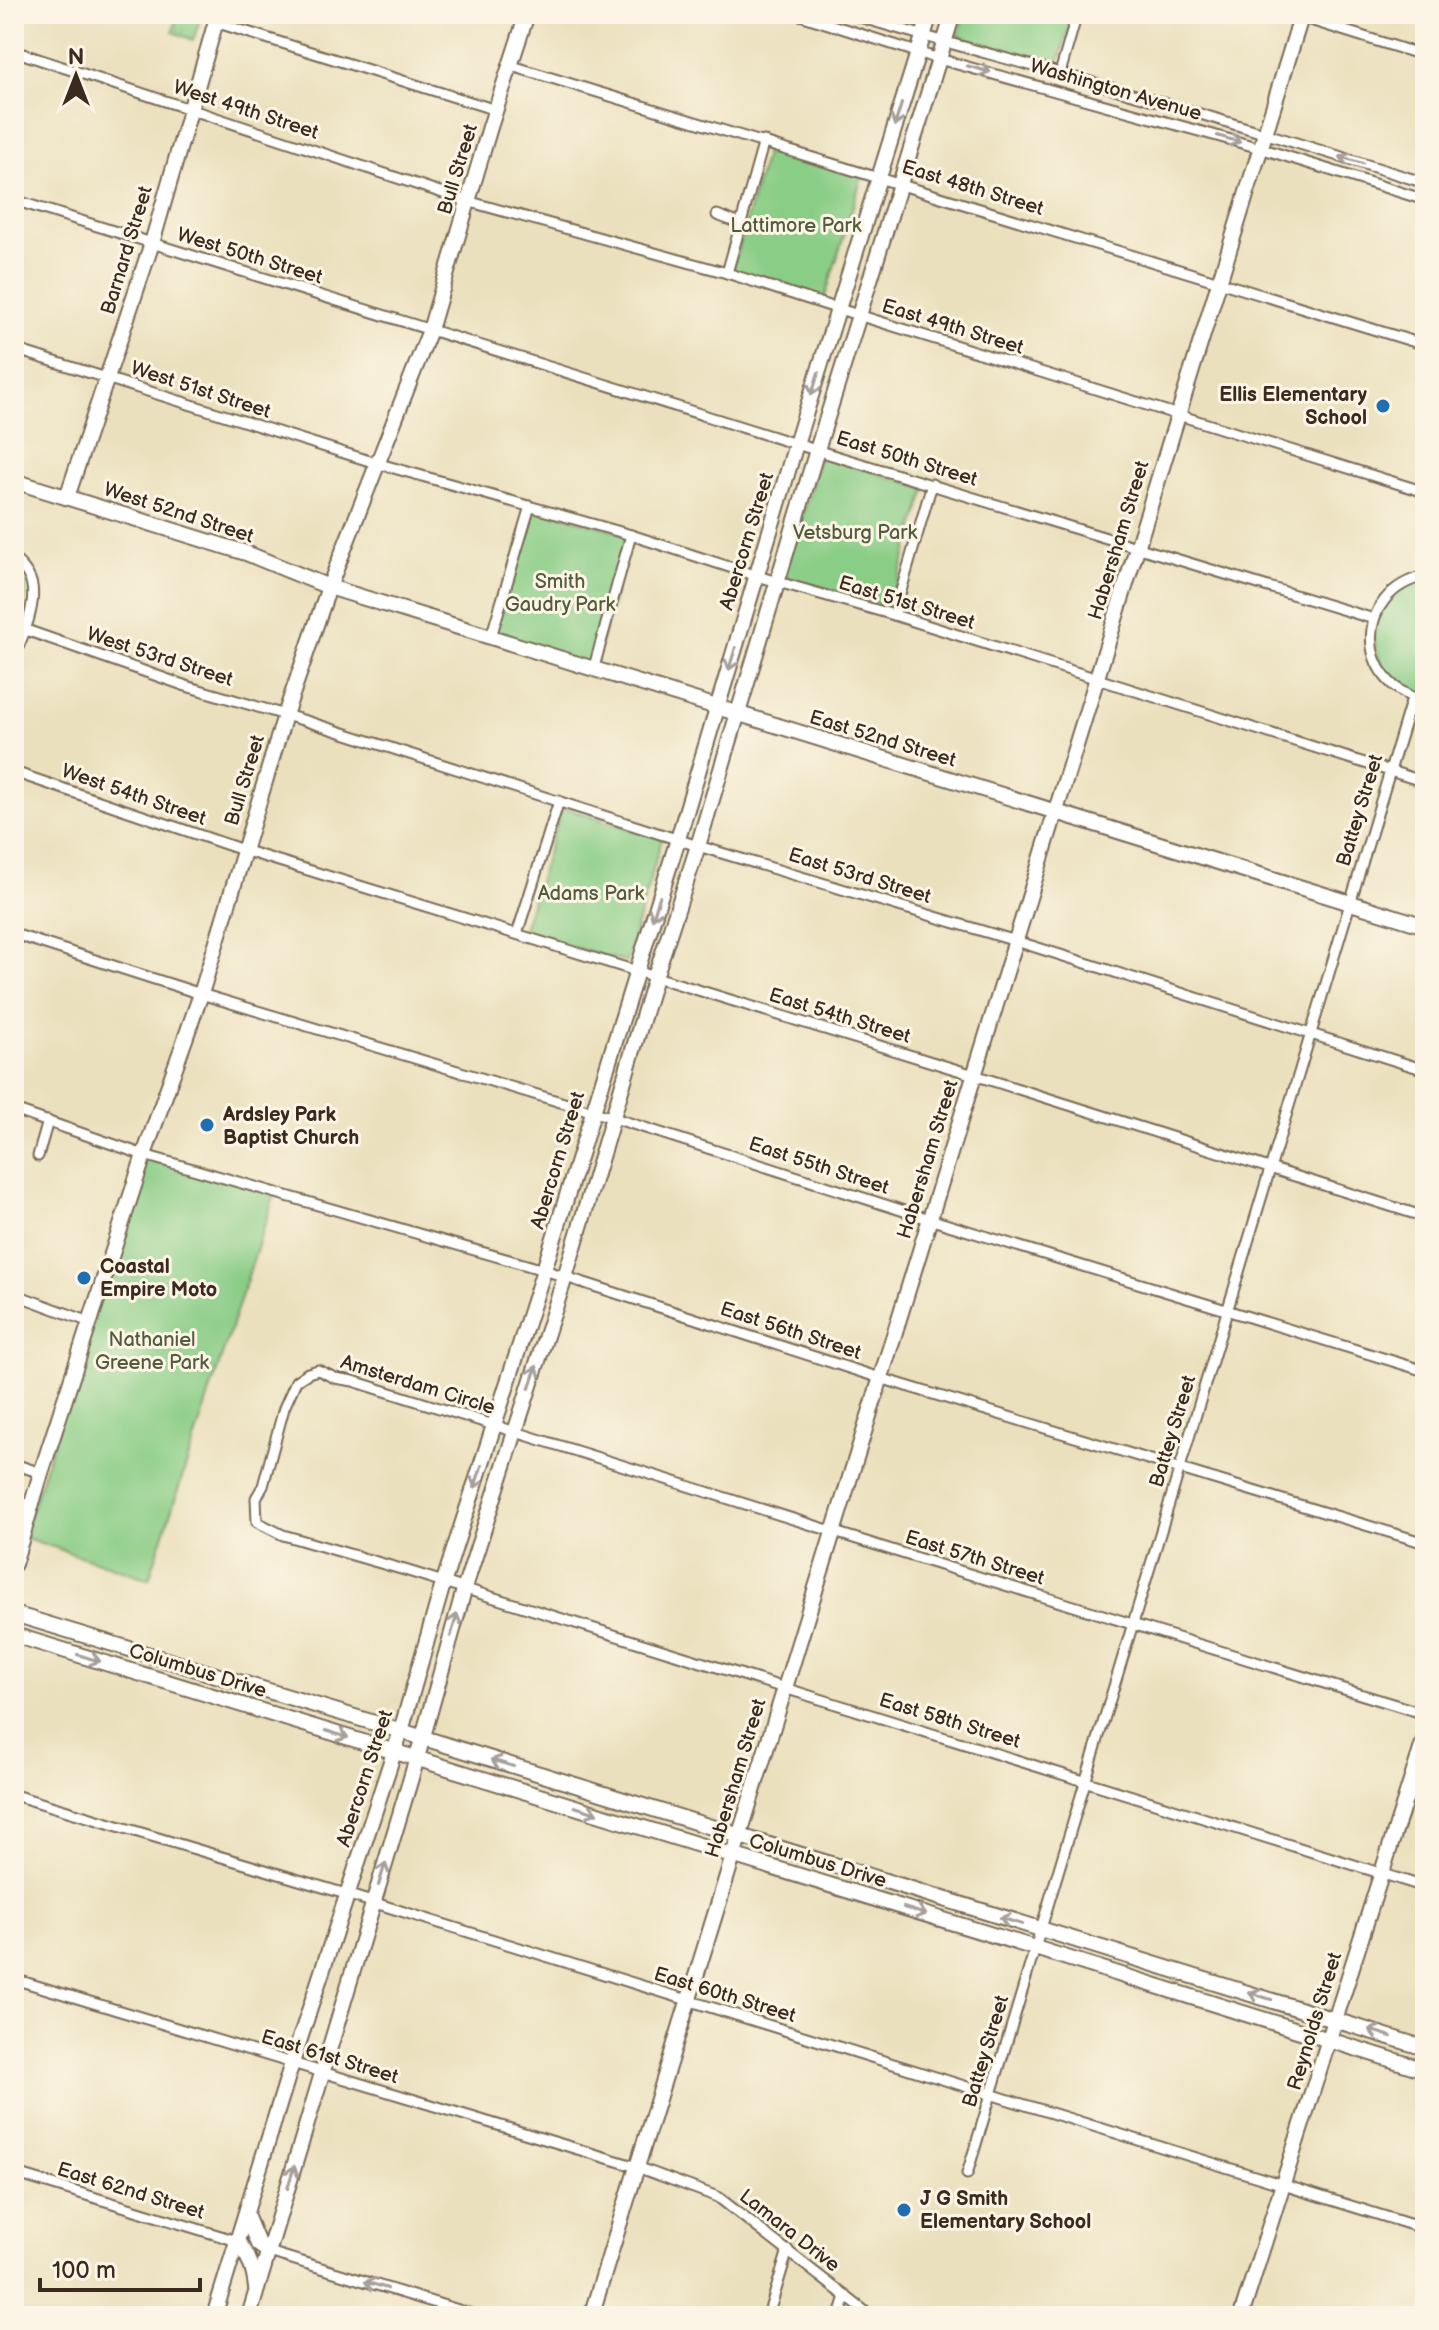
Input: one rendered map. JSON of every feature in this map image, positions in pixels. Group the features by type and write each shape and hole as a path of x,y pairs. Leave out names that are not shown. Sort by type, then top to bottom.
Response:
{"street":[{"name":"Washington Avenue","path":"797,14 939,59 1260,148 1425,200"},
{"name":"Washington Avenue","path":"850,14 1265,133 1425,183"},
{"name":"Abercorn Street","path":"214,2316 346,1894 401,1731 443,1584 678,839 796,444 930,14"},
{"name":"Abercorn Street","path":"249,2316 423,1739 464,1590 565,1277 953,14"},
{"path":"1060,73 1077,14"},
{"path":"1298,15 1425,56"},
{"name":"Habersham Street","path":"591,2316 1265,133 1298,15"},
{"name":"Bull Street","path":"14,1564 144,1155 201,994 285,715 329,587 430,330 521,16"},
{"path":"216,18 496,110"},
{"name":"Barnard Street","path":"67,497 152,243 216,18"},
{"name":"West 49th Street","path":"14,51 467,201"},
{"name":"East 48th Street","path":"509,65 1425,345"},
{"path":"727,273 764,141"},
{"name":"West 50th Street","path":"14,200 430,330"},
{"name":"East 49th Street","path":"467,201 727,273 1425,492"},
{"path":"717,215 741,224"},
{"name":"East 50th Street","path":"430,330 1374,619"},
{"name":"West 51st Street","path":"14,349 376,463"},
{"name":"East 51st Street","path":"376,463 631,535 1425,782"},
{"name":"West 52nd Street","path":"14,481 246,553 329,587"},
{"path":"894,615 932,484"},
{"path":"491,637 530,506"},
{"path":"594,667 631,535"},
{"path":"14,559 30,577 32,587 26,630 14,656"},
{"path":"1425,576 1391,592 1374,619 1372,631 1372,648 1384,677 1396,689 1425,701"},
{"name":"East 52nd Street","path":"329,587 1425,926"},
{"name":"West 53rd Street","path":"26,630 186,686 285,715"},
{"name":"Battey Street","path":"967,2174 1412,698"},
{"name":"East 53rd Street","path":"285,715 1425,1070"},
{"name":"West 54th Street","path":"14,772 243,850"},
{"path":"517,934 559,801"},
{"name":"East 54th Street","path":"243,850 1425,1217"},
{"name":"East 55th Street","path":"14,934 1425,1371"},
{"name":"East 56th Street","path":"14,1110 144,1155 544,1270 880,1378 1425,1543"},
{"path":"38,1156 48,1121"},
{"path":"14,1294 90,1322"},
{"name":"Amsterdam Circle","path":"464,1590 283,1535 257,1522 256,1498 263,1486 284,1408 296,1381 318,1370 515,1434"},
{"name":"East 57th Street","path":"515,1434 1425,1714"},
{"path":"14,1464 41,1473"},
{"name":"East 58th Street","path":"464,1590 1425,1887"},
{"name":"Columbus Drive","path":"14,1614 1425,2048"},
{"name":"Columbus Drive","path":"14,1635 1425,2070"},
{"name":"Reynolds Street","path":"1241,2316 1425,1737"},
{"name":"East 60th Street","path":"14,1795 346,1894 1425,2229"},
{"name":"East 61st Street","path":"14,1979 637,2167"},
{"name":"Lamara Drive","path":"637,2167 718,2197 871,2316"},
{"name":"East 62nd Street","path":"14,2173 237,2241"},
{"path":"246,2215 258,2244 269,2252 478,2316"},
{"path":"237,2241 251,2263 256,2292"},
{"path":"768,2316 788,2250"},
{"path":"840,2316 846,2296"}],"green space":[{"path":"169,14 202,14 193,40 173,32 176,21 168,18"},
{"path":"964,14 1073,14 1058,65 958,36"},
{"name":"Lattimore Park","path":"767,148 862,177 824,300 732,270"},
{"name":"Vetsburg Park","path":"820,456 926,488 890,608 784,577"},
{"name":"Smith Gaudry Park","path":"530,506 631,535 594,667 491,637"},
{"path":"14,568 24,579 27,590 14,636"},
{"path":"1425,576 1425,701 1384,677 1372,631 1391,592"},
{"name":"Adams Park","path":"562,807 662,839 626,962 522,932"},
{"name":"Nathaniel Greene Park","path":"144,1155 275,1193 149,1579 23,1537"}],"place":[{"name":"Ellis Elementary School","path":"1383,406"},
{"name":"Ardsley Park Baptist Church","path":"207,1125"},
{"name":"Coastal Empire Moto","path":"84,1278"},
{"name":"J G Smith Elementary School","path":"904,2210"}]}
